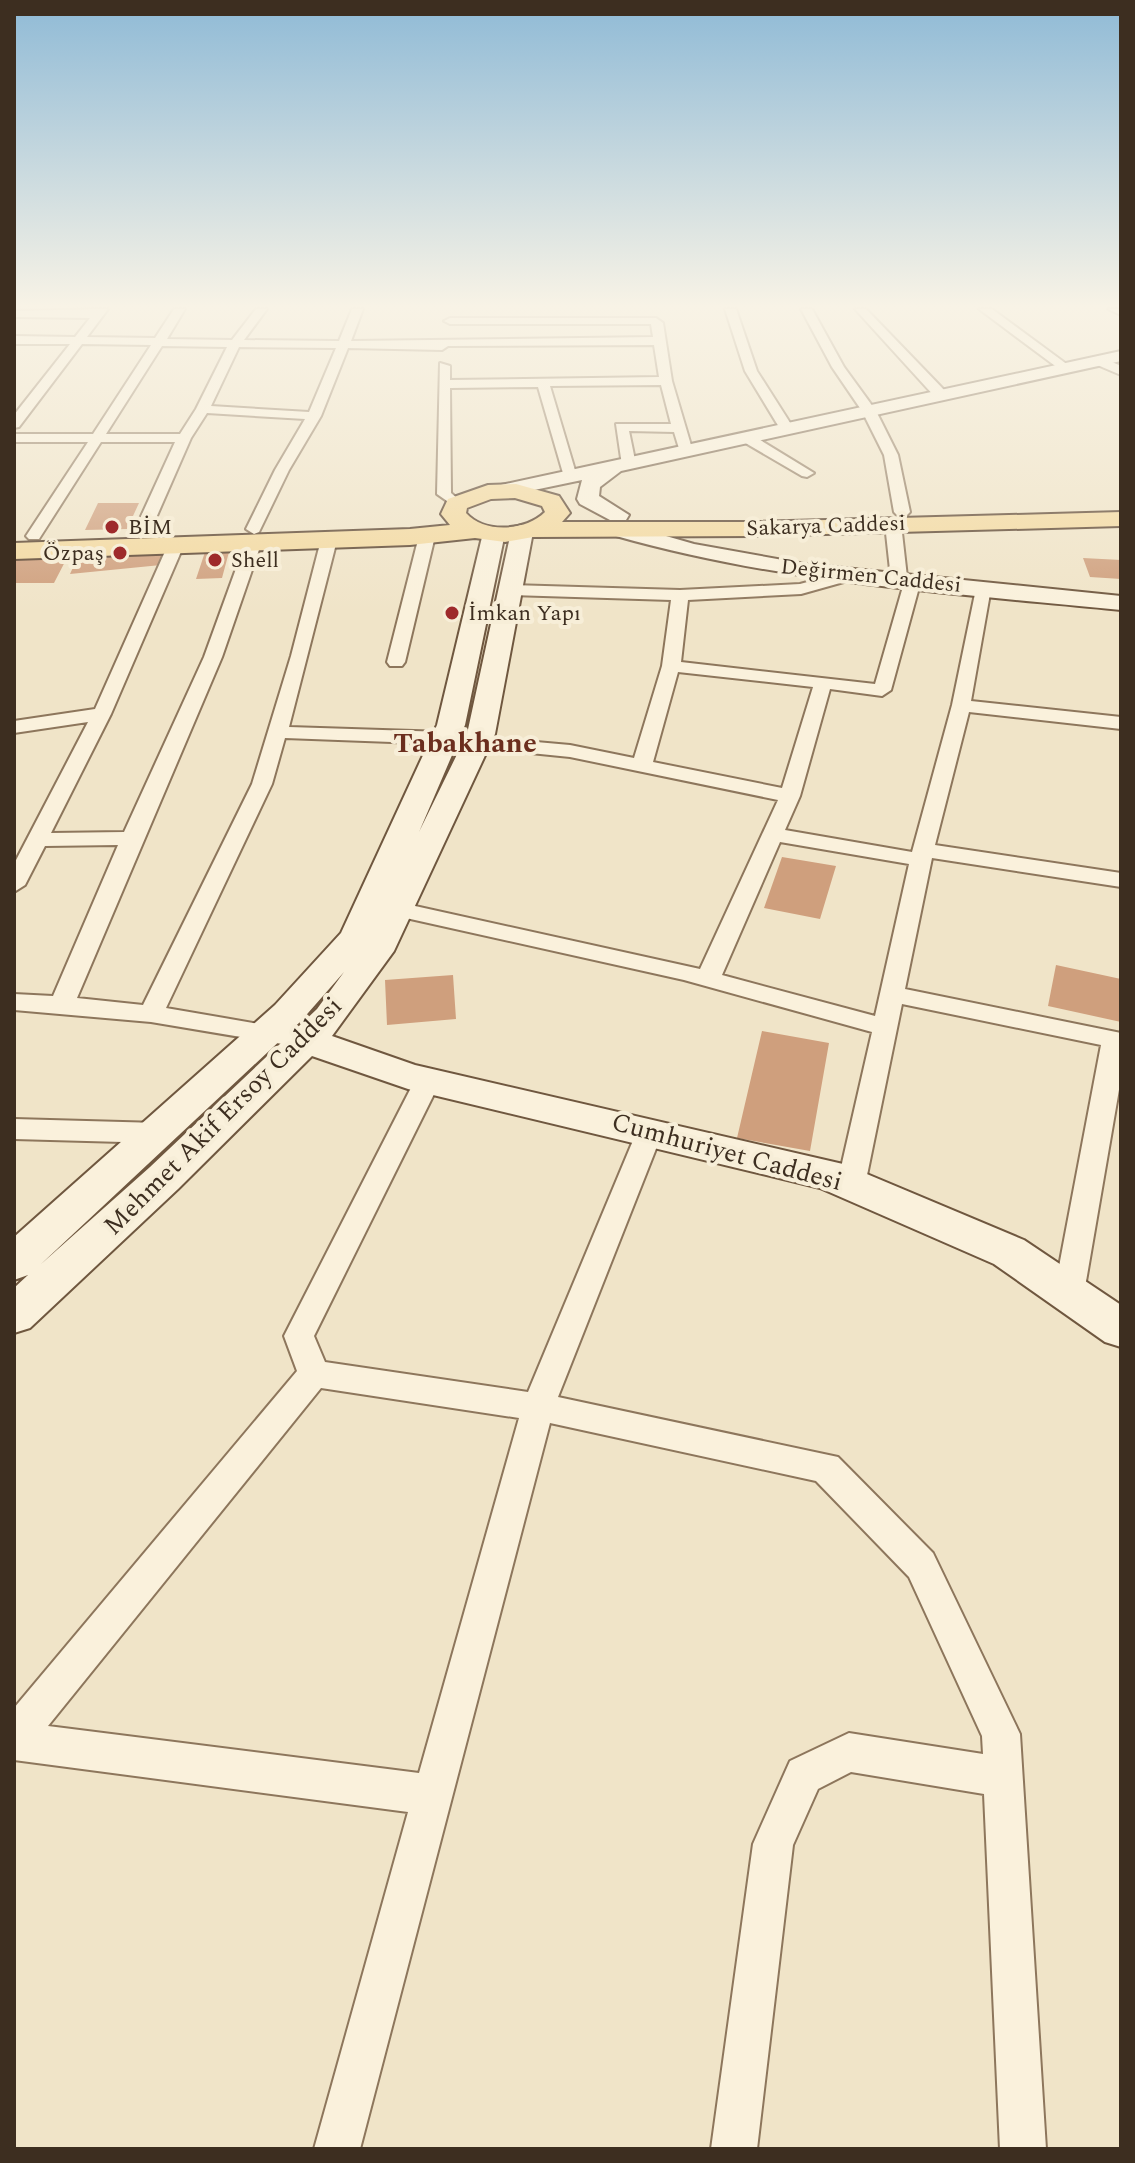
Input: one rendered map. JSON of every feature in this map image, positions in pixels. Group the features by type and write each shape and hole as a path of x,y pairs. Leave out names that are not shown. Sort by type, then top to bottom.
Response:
{"main road":[{"path":"501,491 874,410"},
{"path":"621,466 590,484 588,499 621,523"},
{"name":"Sakarya Caddesi","path":"21,541 175,547 455,506 475,495 501,491 542,496 557,506 621,523"},
{"path":"455,506 453,514 456,520 506,531 553,520 558,513 557,506"},
{"name":"Sakarya Caddesi","path":"897,518 1121,507"},
{"name":"Sakarya Caddesi","path":"21,541 141,534 329,540 621,523 897,518 1121,519"},
{"name":"Değirmen Caddesi","path":"621,523 706,553 805,571 1121,603"},
{"name":"Mehmet Akif Ersoy Caddesi","path":"14,1315 164,1178 330,1017 377,951 397,909 462,741 511,590 506,531"},
{"name":"Mehmet Akif Ersoy Caddesi","path":"14,1263 265,1034 356,937 462,741 506,531"},
{"name":"Cumhuriyet Caddesi","path":"306,1040 428,1080 829,1175 1009,1252 1121,1329"}],"street":[{"path":"21,541 115,410"},
{"path":"141,534 184,438 202,410"},
{"path":"218,410 314,416"},
{"path":"62,1005 213,657 254,537 282,470 316,410"},
{"path":"446,410 444,494 455,506"},
{"path":"551,410 570,477"},
{"path":"674,410 686,452"},
{"path":"775,410 787,429"},
{"path":"671,666 882,690 906,580 891,455 869,411"},
{"path":"621,466 621,427 679,428"},
{"path":"14,438 184,438"},
{"path":"747,438 807,473"},
{"path":"396,662 427,536"},
{"path":"151,1014 262,784 329,540"},
{"path":"14,885 102,714 175,547"},
{"path":"511,590 680,595 801,589 852,575"},
{"path":"851,1185 922,855 961,705 983,588"},
{"path":"642,764 671,666 680,595"},
{"path":"708,979 790,796 823,683"},
{"path":"961,705 1121,723"},
{"path":"14,727 102,714"},
{"path":"278,732 462,741 570,751 790,796"},
{"path":"773,834 1121,880"},
{"path":"37,840 132,838"},
{"path":"397,909 708,979 885,1027"},
{"path":"892,994 1118,1040 1113,1103 1069,1293"},
{"path":"14,1002 151,1014 306,1040"},
{"path":"314,1374 299,1336 428,1080"},
{"path":"14,1129 159,1133"},
{"path":"337,2149 538,1407 650,1131"},
{"path":"314,1374 538,1407 826,1468 921,1565 1001,1734 1023,2149"},
{"path":"14,1740 314,1374"},
{"path":"14,1740 433,1795"},
{"path":"734,2149 773,1844 804,1775 849,1752 1003,1777"}],"building":[{"path":"98,503 139,503 127,529 85,530"},
{"path":"167,550 161,565 70,574 80,552"},
{"path":"205,552 229,552 222,578 196,579"},
{"path":"69,554 54,583 14,583 14,555"},
{"path":"1083,558 1121,560 1121,579 1090,577"},
{"path":"782,857 836,866 820,919 764,908"},
{"path":"1056,965 1121,979 1121,1022 1048,1006"},
{"path":"453,975 456,1019 387,1025 385,980"},
{"path":"762,1031 829,1043 810,1151 737,1138"}],"place":[{"name":"BİM","path":"112,527"},
{"name":"Özpaş","path":"120,553"},
{"name":"Shell","path":"215,560"},
{"name":"İmkan Yapı","path":"452,613"}],"district":[{"name":"Tabakhane","path":"465,743"}]}
